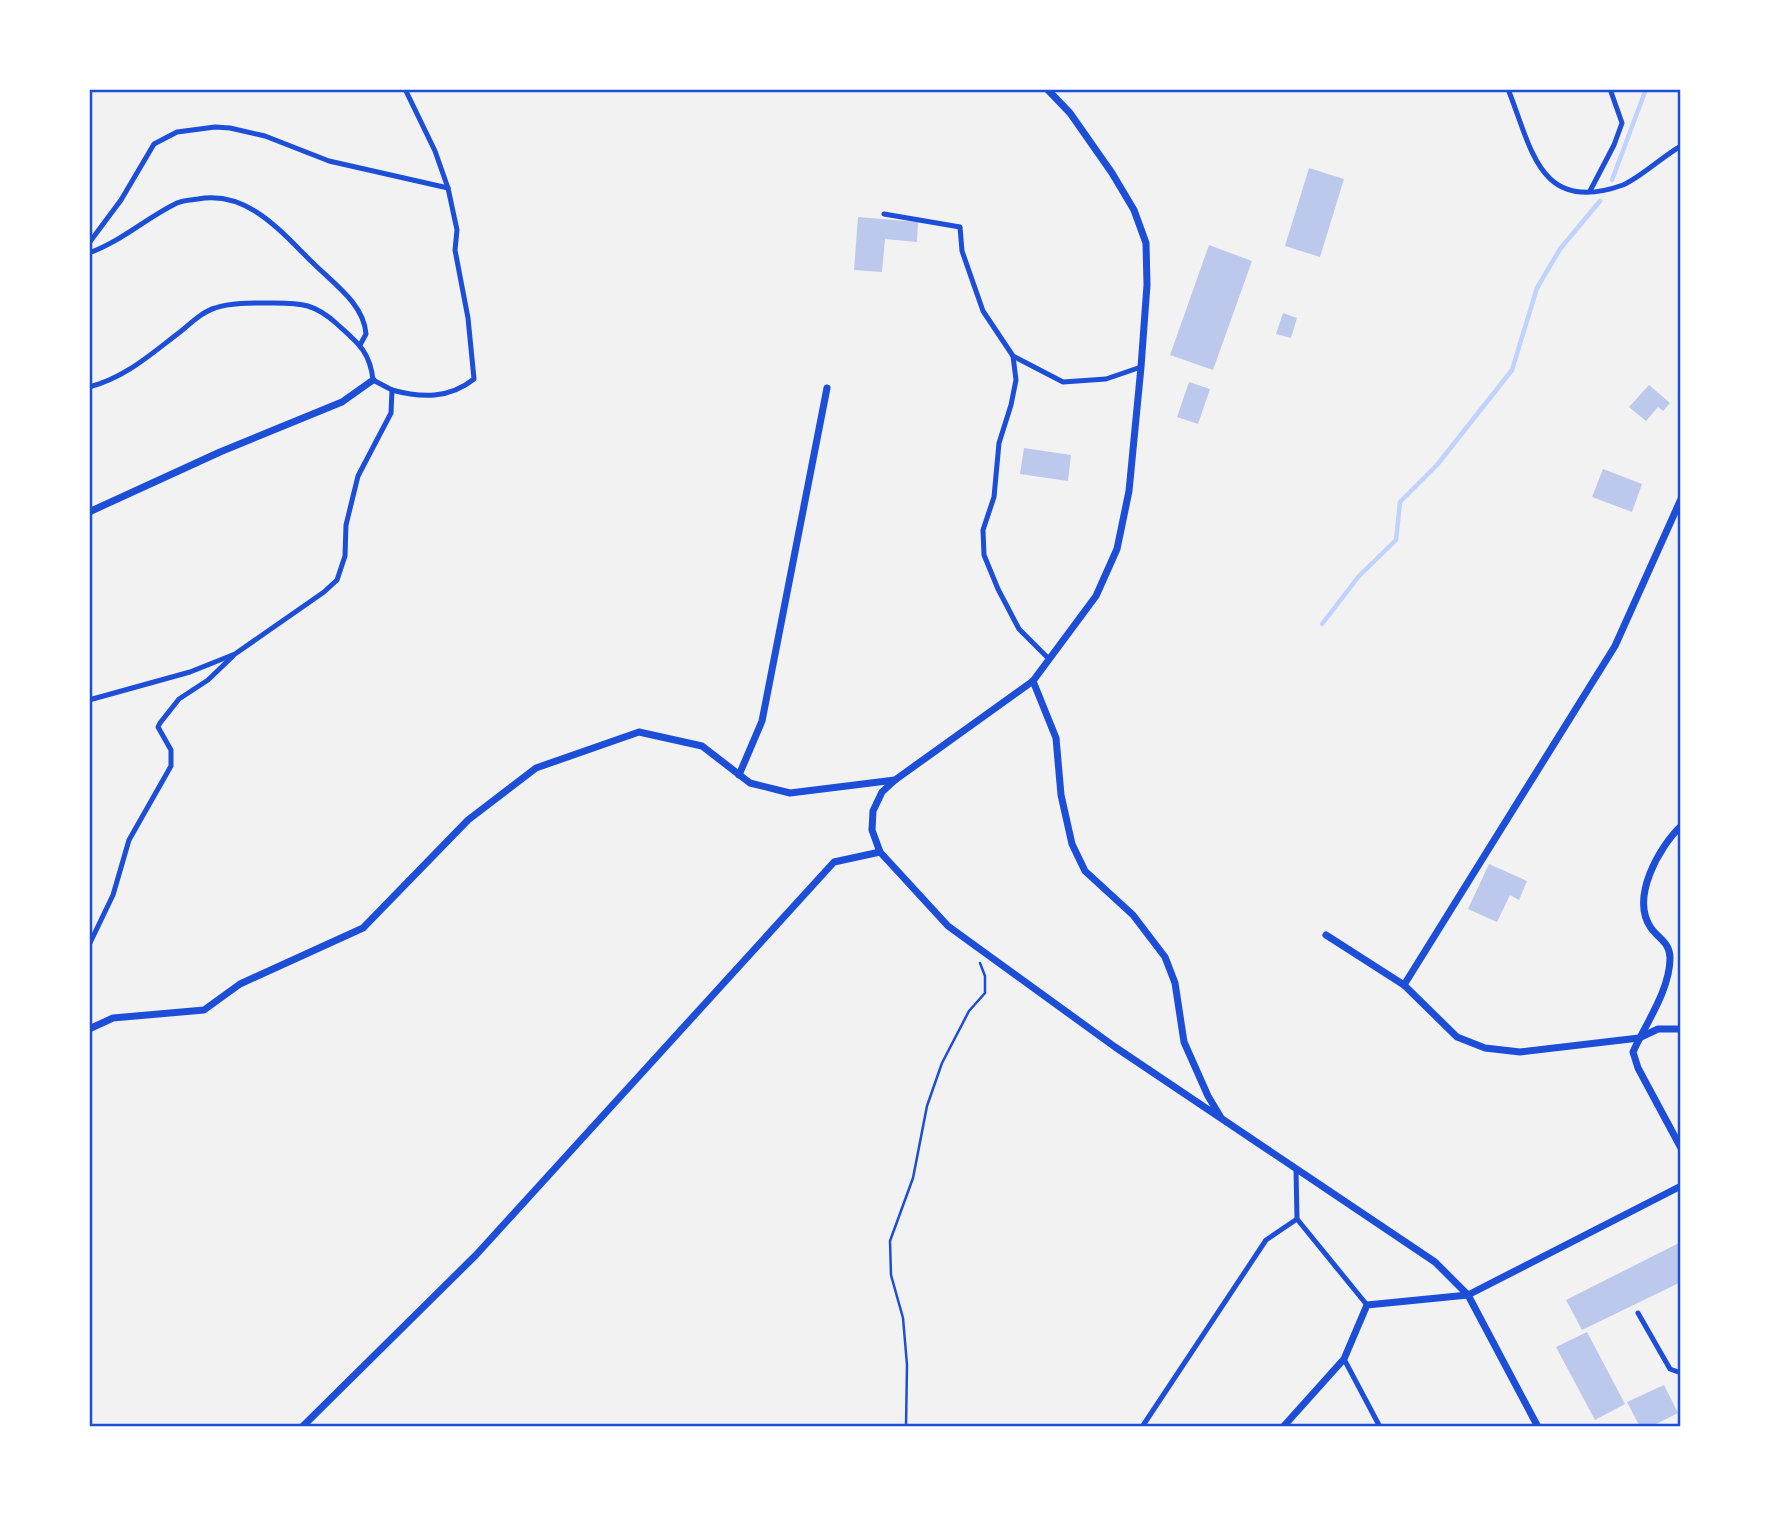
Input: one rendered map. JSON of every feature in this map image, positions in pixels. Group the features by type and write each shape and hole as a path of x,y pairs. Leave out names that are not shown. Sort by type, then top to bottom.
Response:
{"street":[{"path":"1047,89 1070,113 1112,173 1134,209 1146,243 1147,285 1141,367 1129,491 1117,549 1096,596 1033,681 882,792 873,811 872,830 880,852 948,926 1222,1120 1435,1262 1468,1295 1538,1427"},
{"path":"89,512 220,452 342,402 373,380"},
{"path":"739,775 762,721 827,387"},
{"path":"1404,985 1615,646 1681,499"},
{"path":"1033,681 1056,738 1060,795 1072,844 1084,871 1133,915 1165,957 1175,982 1184,1042 1222,1120"},
{"path":"89,1029 113,1018 204,1010 240,984 363,928 468,820 536,768 639,732 702,746 750,783 790,793 895,780"},
{"path":"1681,826 1670,837 1654,863 1645,891 1645,908 1650,926 1666,942 1671,956 1669,971 1652,1018 1633,1052 1638,1068 1681,1148"},
{"path":"302,1427 476,1255 834,862 880,852"},
{"path":"1326,935 1404,985 1457,1037 1485,1048 1520,1052 1639,1038 1658,1029 1681,1029"},
{"path":"1283,1427 1344,1359 1367,1306 1468,1295 1680,1184"}],"lane":[{"path":"89,387 109,382 141,363 202,314 216,307 256,303 303,303 323,311 360,345 371,362 373,380 392,390 416,397 442,395 463,387 474,379 468,318 455,250 457,230 448,188 435,151 405,89"},
{"path":"1508,89 1539,169 1550,181 1579,194 1624,184 1681,146"},
{"path":"1590,191 1614,145 1622,123 1610,89"},
{"path":"89,243 121,200 154,144 177,132 215,127 230,128 265,136 329,160 448,188"},
{"path":"89,253 110,246 179,202 208,197 231,198 274,225 362,314 366,334 360,345"},
{"path":"884,214 960,227 961,251 983,311 1013,356 1016,380 999,443 994,497 983,530 984,555 1019,629 1049,659"},
{"path":"1013,356 1063,382 1106,379 1141,367"},
{"path":"89,945 113,895 129,840 171,766 171,750 159,727 160,723 179,699 208,680 235,654 324,593 337,580 345,556 346,525 358,476 391,413 392,390"},
{"path":"89,700 190,672 235,654"},
{"path":"1296,1169 1297,1219 1367,1306"},
{"path":"1142,1427 1266,1240 1297,1219"},
{"path":"1638,1313 1670,1369 1681,1373"},
{"path":"1344,1359 1380,1427"}],"path":[{"path":"906,1427 907,1365 902,1318 891,1275 890,1241 913,1178 927,1106 942,1063 969,1011 985,993 985,976 973,944"}],"building":[{"path":"1309,168 1344,179 1320,257 1285,246"},
{"path":"858,217 918,222 917,242 885,239 882,272 854,270"},
{"path":"1209,245 1252,261 1213,370 1170,355"},
{"path":"1283,313 1297,318 1291,338 1276,334"},
{"path":"1189,382 1210,389 1198,424 1177,417"},
{"path":"1649,385 1670,403 1663,411 1658,407 1646,421 1629,407"},
{"path":"1024,448 1071,455 1068,481 1020,474"},
{"path":"1603,469 1642,484 1632,512 1592,497"},
{"path":"1489,864 1527,881 1519,900 1510,895 1497,922 1468,909"},
{"path":"1681,1242 1681,1282 1582,1330 1566,1300"},
{"path":"1587,1332 1625,1404 1595,1420 1556,1347"},
{"path":"1664,1385 1678,1413 1650,1427 1640,1427 1627,1402"}],"waterway":[{"path":"1612,180 1646,89"},
{"path":"1322,624 1359,576 1396,540 1400,502 1437,465 1512,370 1537,288 1560,249 1600,201"}]}
